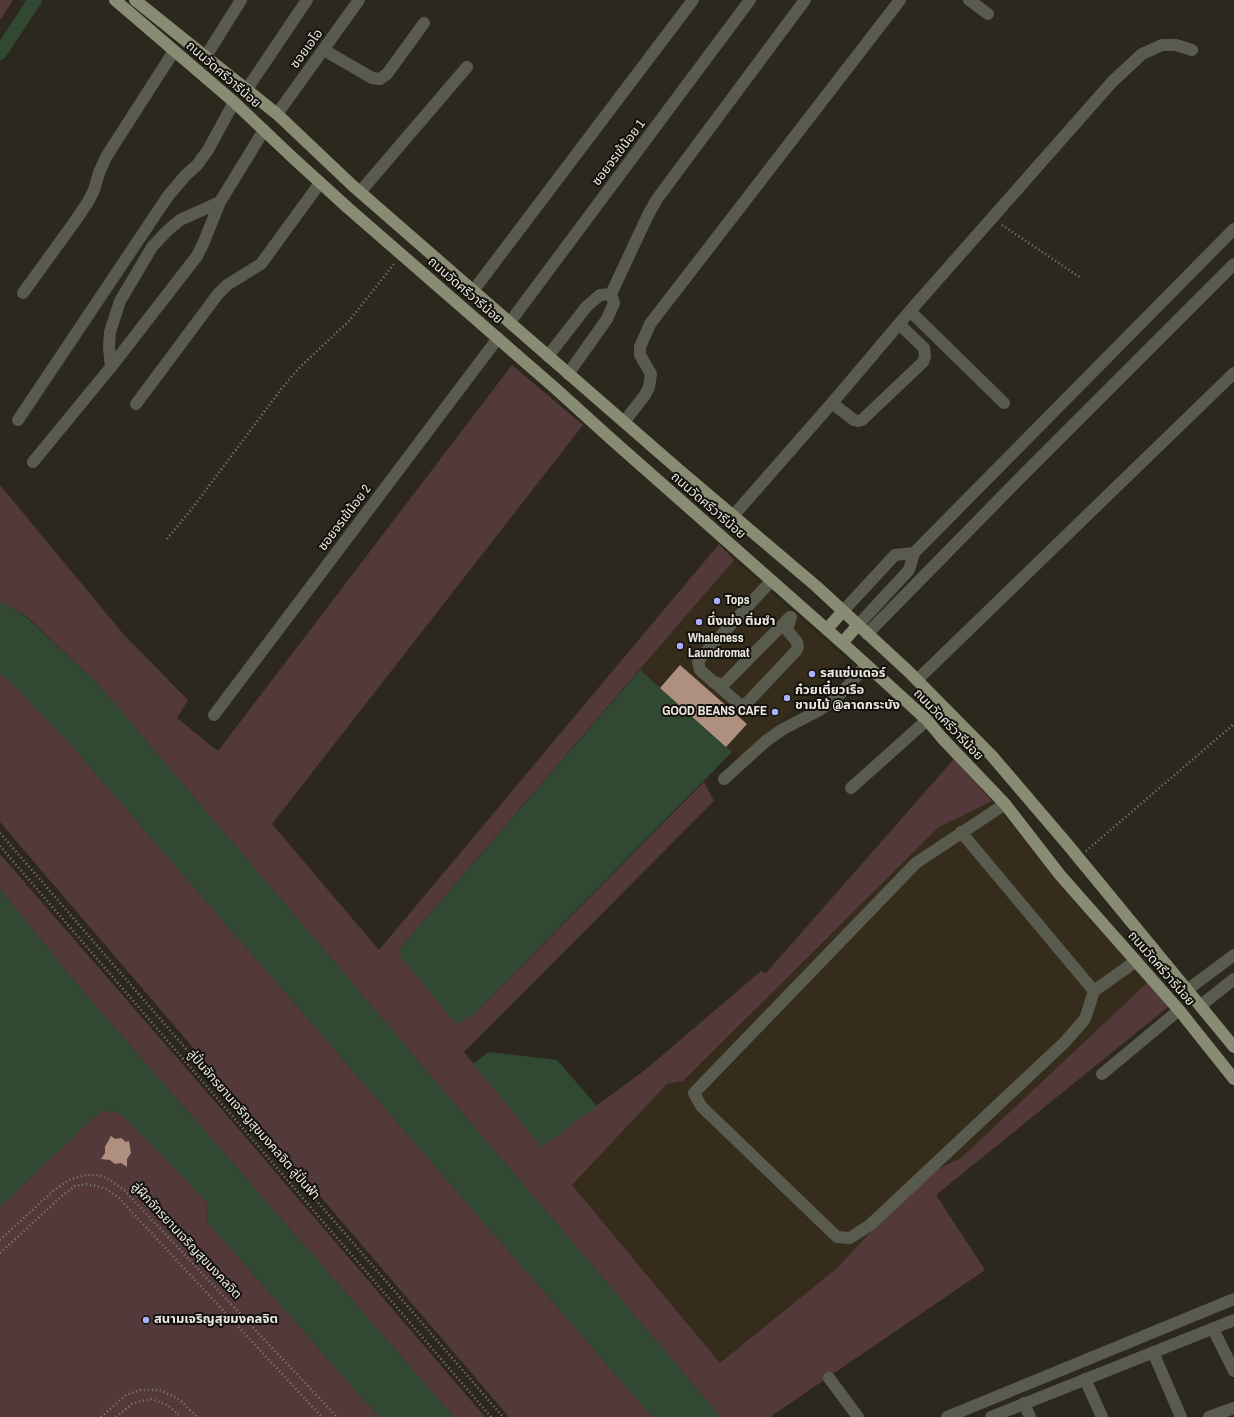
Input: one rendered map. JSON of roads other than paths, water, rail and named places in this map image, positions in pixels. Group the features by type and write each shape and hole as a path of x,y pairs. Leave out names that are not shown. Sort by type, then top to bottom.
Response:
{"main road":[{"name":"ถนนวัดศรีวารีน้อย","path":"115,0 234,102 320,183 827,629 927,720 942,738 1005,804 1060,874 1179,1010 1234,1079"},
{"name":"ถนนวัดศรีวารีน้อย","path":"135,0 247,88 277,114 360,192 473,291 816,586 917,680 992,756 1078,857 1234,1047"},
{"path":"498,338 510,322"},
{"path":"827,629 843,611"},
{"path":"842,643 858,625"}],"street":[{"path":"206,56 241,0"},
{"path":"247,88 307,0"},
{"name":"ซอยเอโอ","path":"277,114 359,0"},
{"path":"473,291 693,0"},
{"name":"ซอยจรเข้น้อย 1","path":"510,322 750,0"},
{"path":"568,374 607,320 614,303 611,294 657,199 805,0"},
{"path":"624,422 645,395 649,387 651,374 640,355 640,347 650,324 900,0"},
{"path":"969,0 988,14"},
{"path":"324,50 372,78 380,79 387,74 424,23"},
{"path":"733,516 991,218 1112,82 1142,54 1162,45 1176,45 1192,50"},
{"path":"23,293 74,224 88,202 106,157 174,51"},
{"path":"360,192 467,67"},
{"path":"18,420 168,196 185,176 197,165 208,150 234,102"},
{"path":"33,462 112,367 197,256 220,202 264,130"},
{"path":"136,404 218,294 227,285 261,264 320,183"},
{"path":"112,367 109,348 110,332 120,301 152,247 180,220 220,202"},
{"path":"858,625 909,570 914,553 1234,229"},
{"path":"867,634 1020,478 1234,264"},
{"path":"548,356 587,306 600,295 611,294"},
{"path":"910,312 1004,403"},
{"path":"832,403 854,420 862,420 923,362 926,356 924,348 899,324"},
{"name":"ซอยจรเข้น้อย 2","path":"214,715 498,338"},
{"path":"917,680 1234,373"},
{"path":"843,611 895,555 914,553"},
{"path":"771,581 702,656 698,662 700,670 738,703 743,705 746,704 796,651 798,647 797,642 787,630 790,617"},
{"path":"713,682 722,684 726,682 800,606"},
{"path":"724,779 766,741 783,729 818,711 834,700 866,665"},
{"path":"851,788 927,720"},
{"path":"1005,804 916,863 699,1088 694,1094 701,1106 837,1237 850,1238 870,1225 1066,1042 1085,1019 1094,992 1136,961"},
{"path":"961,832 1094,992"},
{"path":"1187,990 1234,955"},
{"path":"1200,1006 1234,979"},
{"path":"1102,1074 1179,1010"},
{"path":"947,1417 1234,1299"},
{"path":"991,1417 1234,1320"},
{"path":"1214,1329 1234,1371"},
{"path":"1153,1352 1182,1417"},
{"path":"829,1378 858,1417"},
{"path":"1084,1379 1102,1417"},
{"path":"1024,1403 1030,1417"},
{"path":"1209,1417 1234,1408"}],"waterway":[{"path":"0,53 35,0"}],"place":[{"name":"Tops","path":"717,601"},
{"name":"นึ่งเข่ง ติ่มซำ","path":"699,622"},
{"name":"Whaleness Laundromat","path":"680,646"},
{"name":"รสแซ่บเดอร์","path":"812,674"},
{"name":"ก๋วยเตี๋ยวเรือ ชามไม้ @ลาดกระบัง","path":"787,698"},
{"name":"GOOD BEANS CAFE","path":"775,712"},
{"name":"สนามเจริญสุขมงคลจิต","path":"146,1320"}]}
